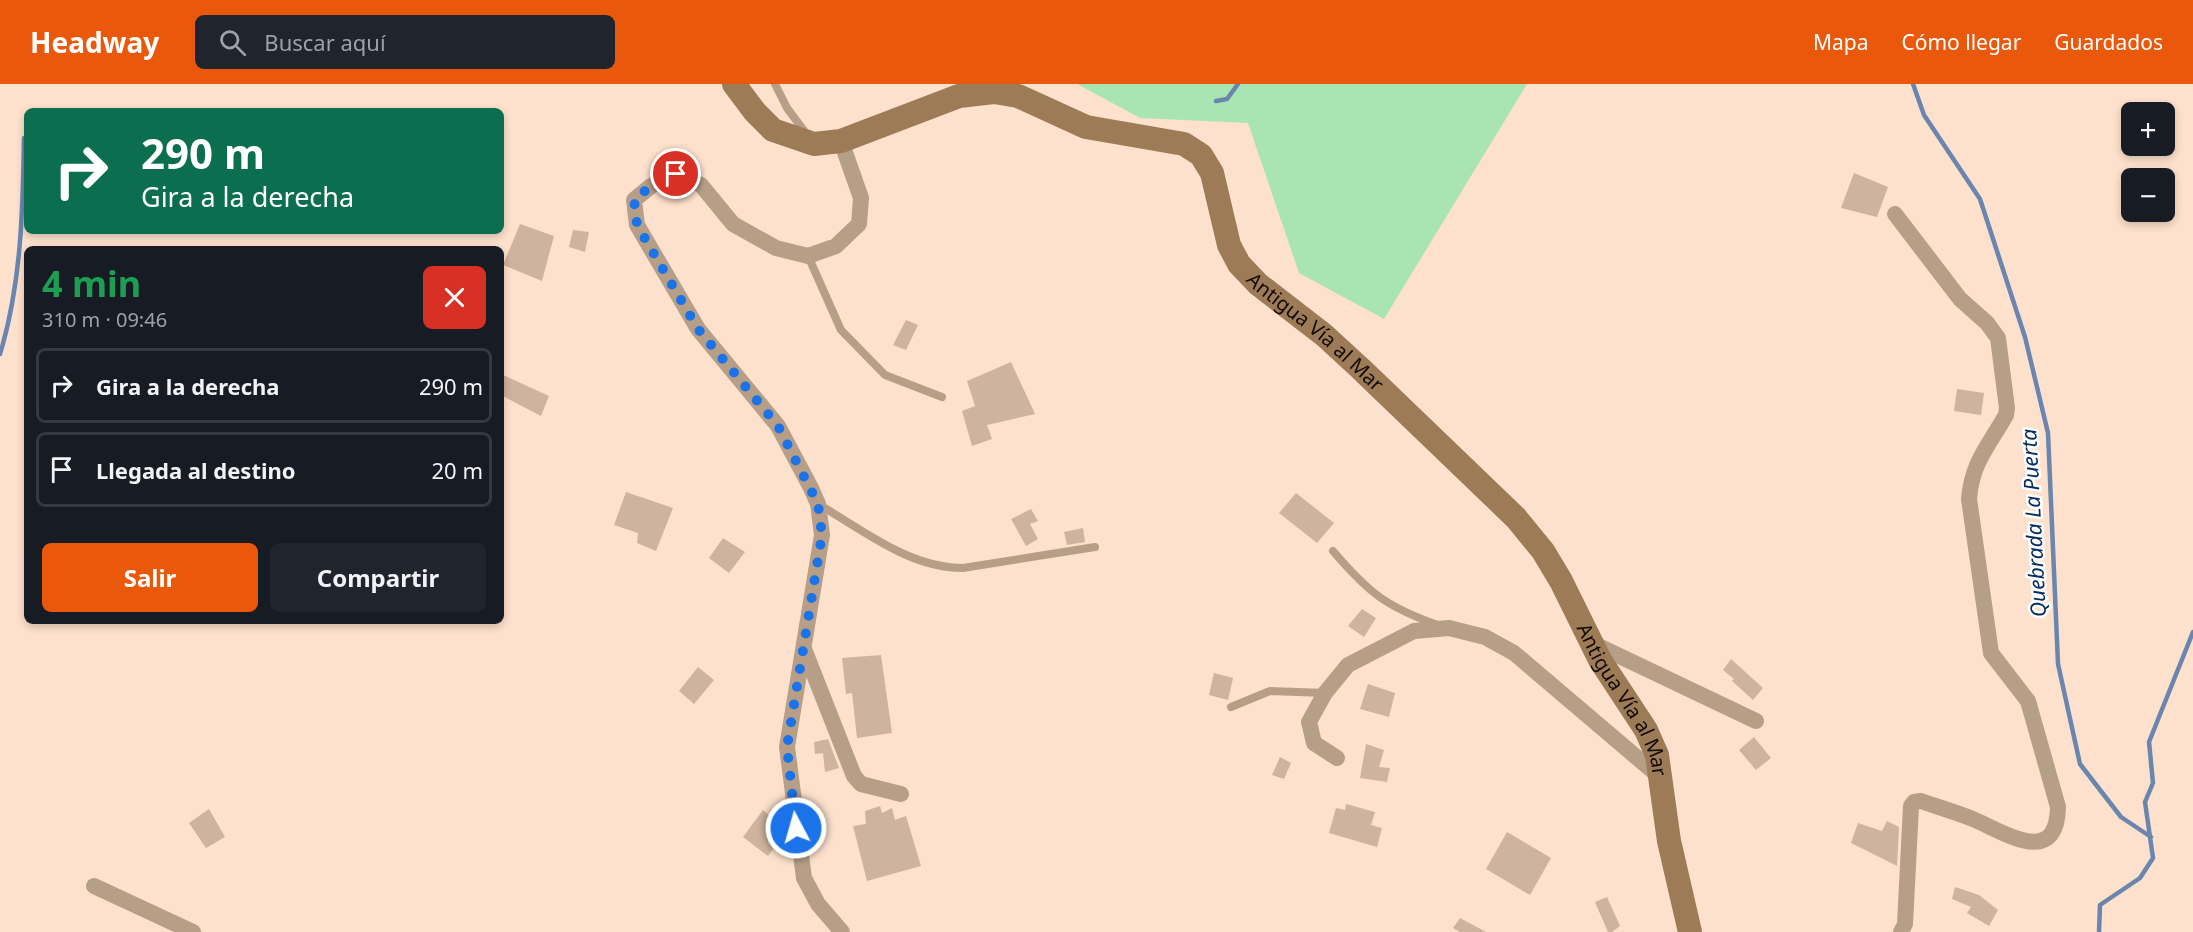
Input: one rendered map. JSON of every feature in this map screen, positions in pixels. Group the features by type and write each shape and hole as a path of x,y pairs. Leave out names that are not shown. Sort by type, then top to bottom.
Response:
{"main road":[{"name":"Antigua Vía al Mar","path":"734,84 755,112 773,130 814,144 841,141 958,96 994,92 1018,96 1086,127 1184,144 1202,155 1212,173 1228,245 1239,264 1258,284 1324,335 1516,518 1555,571 1590,642 1646,730 1657,755 1669,842 1690,932"}],"street":[{"path":"841,141 861,198 859,224 836,246 808,256 776,248 733,224 700,185 676,174 651,186 634,200 637,225 698,329 778,426 818,504 822,535 787,747 804,878 818,904 842,932"},
{"path":"1895,214 1960,299 1987,323 1998,338 2006,415 1979,457 1971,476 1969,499 1991,652 2028,701 2058,807 2058,822 2052,836 2043,841 2025,842 1969,818 1921,801 1914,802 1911,806 1905,924 1901,932"},
{"path":"1337,758 1314,743 1310,722 1325,693 1348,665 1414,631 1449,628 1485,637 1514,653 1661,778"},
{"path":"1590,642 1756,721"},
{"path":"803,648 854,776 861,784 901,794"},
{"path":"94,886 193,932"}],"lane":[{"path":"775,84 788,108 814,144"},
{"path":"808,256 841,330 885,375 942,397"},
{"path":"818,504 918,562 945,568 963,568 1095,547"},
{"path":"1333,551 1363,586 1403,612 1449,628"},
{"path":"1231,707 1270,691 1325,693"}],"green space":[{"path":"1077,84 1527,84 1384,319 1299,273 1248,123 1140,118"}],"building":[{"path":"1854,173 1888,187 1877,217 1841,208"},
{"path":"520,224 554,236 542,281 504,265"},
{"path":"573,230 589,232 585,252 569,247"},
{"path":"906,320 918,325 906,350 893,345"},
{"path":"1011,362 1035,414 987,425 992,439 972,446 962,411 975,406 967,381"},
{"path":"504,375 549,396 541,416 504,397"},
{"path":"1957,389 1984,393 1981,415 1954,411"},
{"path":"626,492 673,508 656,551 637,543 638,533 614,525"},
{"path":"1296,493 1334,523 1317,543 1279,513"},
{"path":"1031,509 1038,521 1030,524 1038,539 1026,546 1011,519"},
{"path":"1083,528 1085,542 1067,545 1064,532"},
{"path":"723,538 745,552 729,573 709,558"},
{"path":"1362,609 1376,618 1364,637 1348,626"},
{"path":"881,655 892,733 857,738 852,693 846,694 842,658"},
{"path":"1731,659 1763,688 1753,700 1723,670"},
{"path":"698,667 714,680 694,704 679,691"},
{"path":"1214,673 1233,678 1228,700 1209,695"},
{"path":"1368,684 1395,693 1389,717 1360,709"},
{"path":"1754,737 1771,758 1756,770 1739,750"},
{"path":"828,739 839,768 825,772 823,753 815,754 814,742"},
{"path":"1366,744 1384,750 1379,767 1390,768 1387,782 1360,778"},
{"path":"1280,757 1291,763 1284,779 1272,775"},
{"path":"1346,804 1375,812 1371,825 1382,828 1377,847 1329,833 1336,808 1345,810"},
{"path":"880,806 882,813 892,808 895,820 906,816 921,866 867,881 853,826 866,824 865,811"},
{"path":"209,809 225,837 206,848 189,823"},
{"path":"763,810 787,831 768,856 743,837"},
{"path":"1887,821 1899,827 1897,866 1851,843 1858,823 1882,831"},
{"path":"1507,832 1551,858 1530,895 1486,869"},
{"path":"1955,887 1979,895 1998,910 1989,926 1967,913 1971,907 1952,899"},
{"path":"1607,897 1620,926 1612,932 1608,932 1595,902"},
{"path":"1460,918 1486,932 1460,932 1453,928"}],"waterway":[{"path":"1216,101 1227,99 1238,84"},
{"name":"Quebrada La Puerta","path":"1913,84 1924,115 1980,199 2025,337 2048,433 2058,664 2080,764 2121,817 2151,837"},
{"path":"0,354 17,274 22,220 24,138"},
{"path":"2099,932 2100,905 2140,878 2153,858 2145,802 2153,783 2149,742 2193,632"}],"route":[{"path":"676,174 651,186 634,200 637,225 698,329 778,426 818,504 822,535 787,747 796,828"}]}
